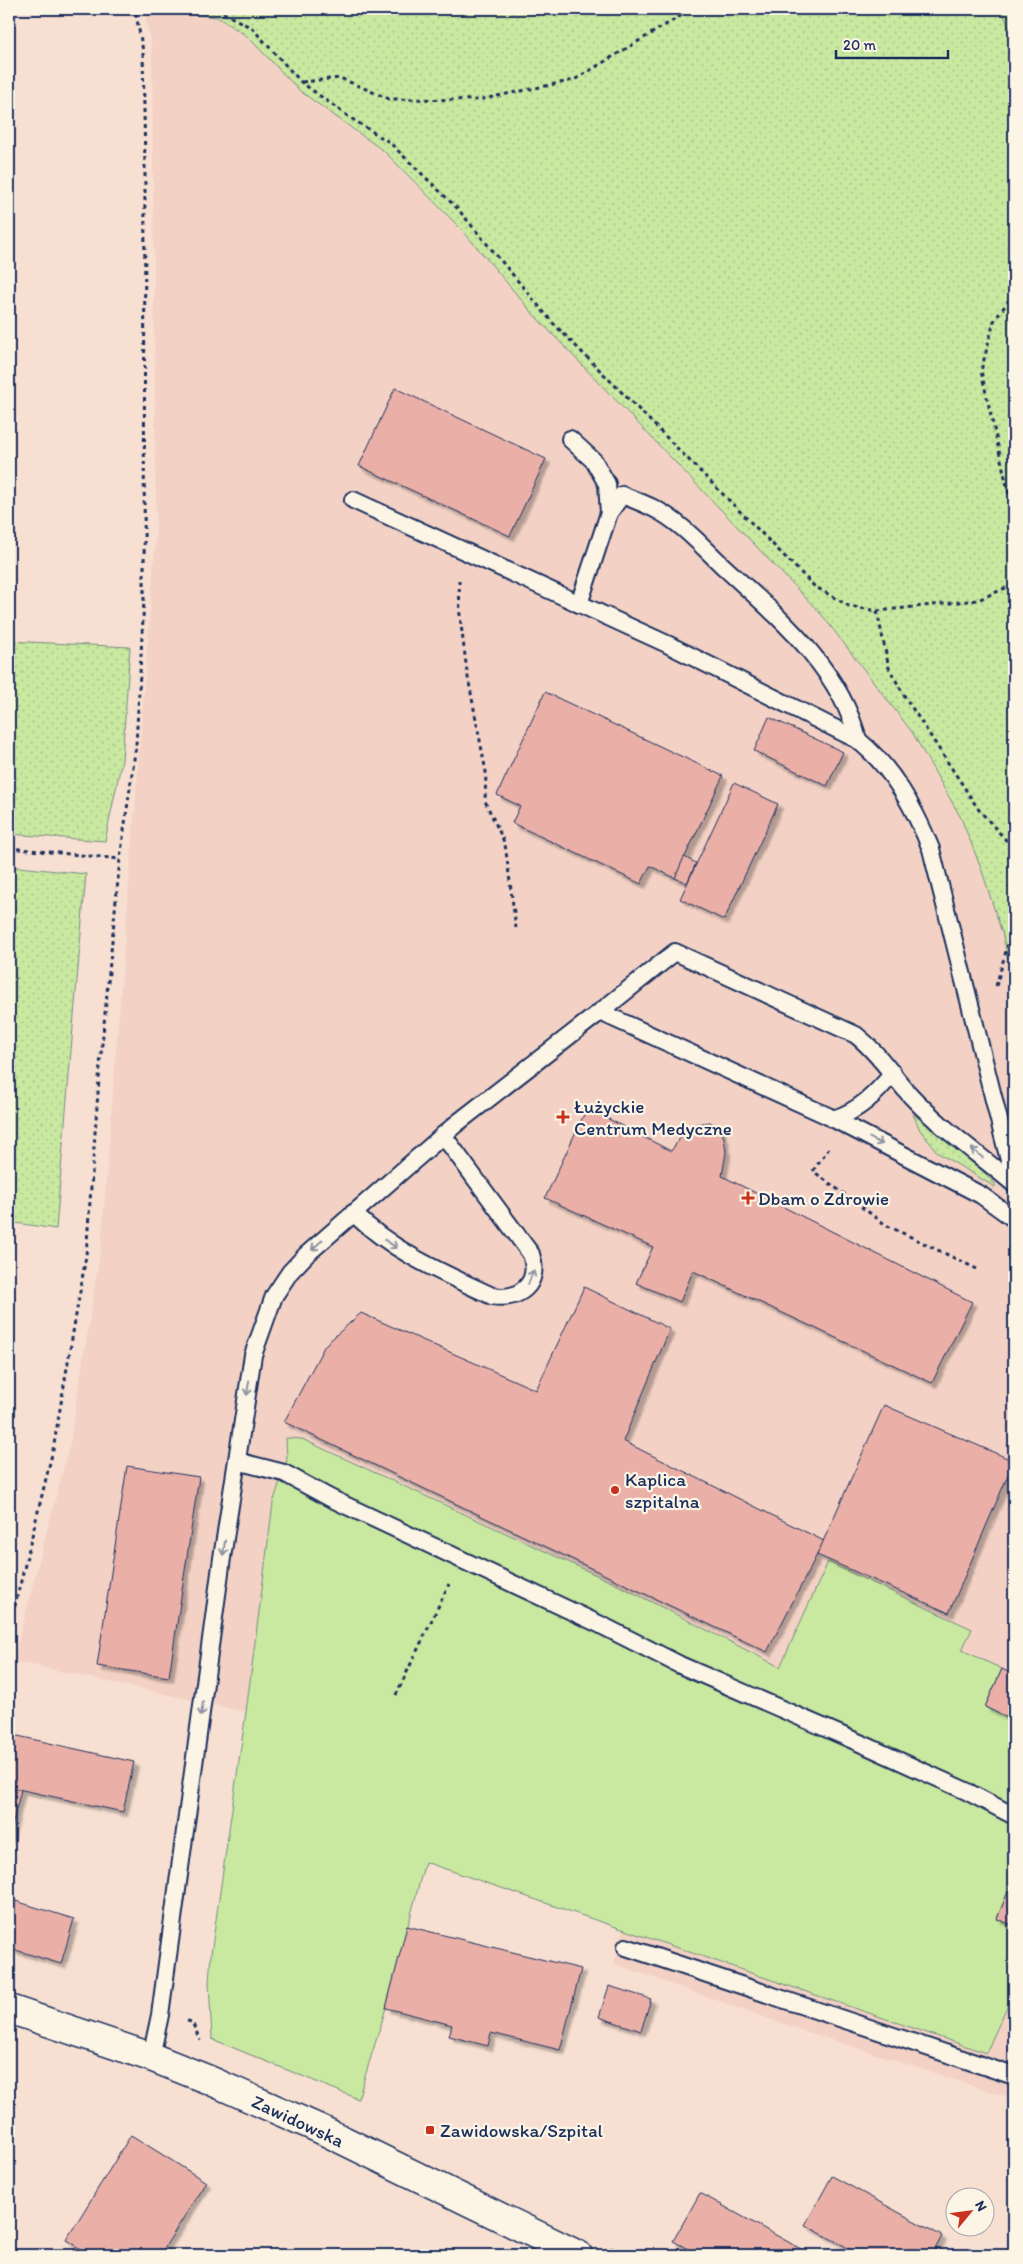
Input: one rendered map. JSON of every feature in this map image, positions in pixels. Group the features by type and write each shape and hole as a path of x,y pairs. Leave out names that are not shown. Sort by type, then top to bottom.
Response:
{"main road":[{"name":"Zawidowska","path":"9,2009 151,2057 209,2080 320,2129 578,2255"}],"lane":[{"path":"570,439 594,461 607,484 608,513"},
{"path":"578,604 608,513 622,495 655,508 691,535 791,630 820,665 853,719 858,740"},
{"path":"353,500 667,644 858,740 877,755 891,773 918,818 931,849 1014,1180"},
{"path":"151,2057 160,2015 253,1354 274,1296 290,1272 306,1255 443,1135 675,952 844,1027 866,1043 922,1107 1014,1184"},
{"path":"600,1012 839,1122 981,1196 1014,1219"},
{"path":"839,1122 844,1116 865,1103 893,1073"},
{"path":"353,1213 372,1231 410,1256 492,1296 505,1298 518,1293 528,1285 533,1276 535,1265 531,1254 443,1135"},
{"path":"237,1460 284,1474 330,1498 601,1625 680,1665 966,1791 1014,1816"},
{"path":"626,1947 1014,2076"}],"path":[{"path":"9,1630 53,1450 86,1256 100,1065 120,859 136,745 144,600 145,168 143,51 135,9"},
{"path":"216,9 252,28 302,82 389,142 458,208 553,323 814,586 849,606 876,612 978,600 1010,586 1014,578"},
{"path":"302,82 340,78 389,99 478,100 574,80 692,9"},
{"path":"1014,293 994,321 981,371 1014,517"},
{"path":"460,550 460,616 467,672 486,772 485,801 505,844 516,928"},
{"path":"876,612 890,668 905,697 980,810 1014,849"},
{"path":"9,848 120,859"},
{"path":"839,1122 813,1171 886,1225 977,1269"},
{"path":"396,1695 461,1559"}],"shaded area":[{"name":"Łużyckie Centrum Medyczne","path":"144,10 217,17 247,36 300,91 385,152 463,231 613,397 822,615 912,732 961,818 981,868 1003,936 1014,989 1014,2099 789,2026 614,1964 623,1930 425,1862 386,2008 358,2099 245,2054 212,2039 209,1983 211,1954 246,1712 13,1661 70,1442 101,1246 156,532 152,51"}],"green space":[{"path":"113,9 1014,9 1014,989 1003,936 981,868 961,818 912,732 822,615 535,316 463,231 385,152 300,91 247,36 217,17 144,10 114,11"},
{"path":"1002,9 1014,9 1014,42"},
{"path":"9,641 130,647 122,760 105,841 9,834"},
{"path":"9,866 86,874 56,1229 9,1222"},
{"path":"913,1114 975,1162 995,1184 995,1187 938,1153 920,1130"},
{"path":"286,1438 302,1439 618,1585 780,1667 828,1562 972,1629 962,1650 1002,1669 985,1707 1014,1721 1014,1877 997,1918 1014,1926 1014,1991 986,2053 425,1862 386,2008 358,2099 212,2039 209,1983 211,1954 246,1712 273,1503 287,1460"}],"building":[{"path":"395,388 546,459 510,536 359,466"},
{"path":"545,692 723,776 675,878 650,866 641,884 512,823 520,806 497,795"},
{"path":"769,717 843,752 827,786 754,751"},
{"path":"734,783 778,804 724,920 680,899"},
{"path":"684,857 696,863 687,883 675,878"},
{"path":"587,1108 671,1151 683,1134 696,1124 710,1122 720,1128 724,1138 726,1152 722,1176 972,1302 932,1383 693,1271 680,1302 636,1283 653,1247 545,1198"},
{"path":"584,1287 670,1329 623,1441 824,1541 767,1652 284,1422 325,1345 361,1313 536,1390"},
{"path":"884,1405 1014,1461 949,1613 817,1555"},
{"path":"127,1466 199,1477 169,1677 97,1666"},
{"path":"1002,1669 1014,1675 1014,1721 985,1707"},
{"path":"9,1734 134,1762 123,1812 9,1787"},
{"path":"9,1787 21,1790 9,1838"},
{"path":"1014,1877 1014,1926 997,1919"},
{"path":"9,1899 74,1919 61,1964 9,1948"},
{"path":"407,1926 581,1969 560,2050 491,2033 488,2046 449,2036 452,2025 386,2008"},
{"path":"609,1986 651,1999 641,2031 599,2017"},
{"path":"131,2135 206,2182 160,2255 90,2255 66,2240"},
{"path":"832,2176 942,2236 932,2255 861,2255 805,2225"},
{"path":"700,2193 808,2253 807,2255 699,2255 673,2241"}],"place":[{"name":"Łużyckie Centrum Medyczne","path":"563,1117"},
{"name":"Dbam o Zdrowie","path":"748,1198"},
{"name":"Kaplica szpitalna","path":"615,1490"},
{"name":"Zawidowska/Szpital","path":"430,2130"}]}
